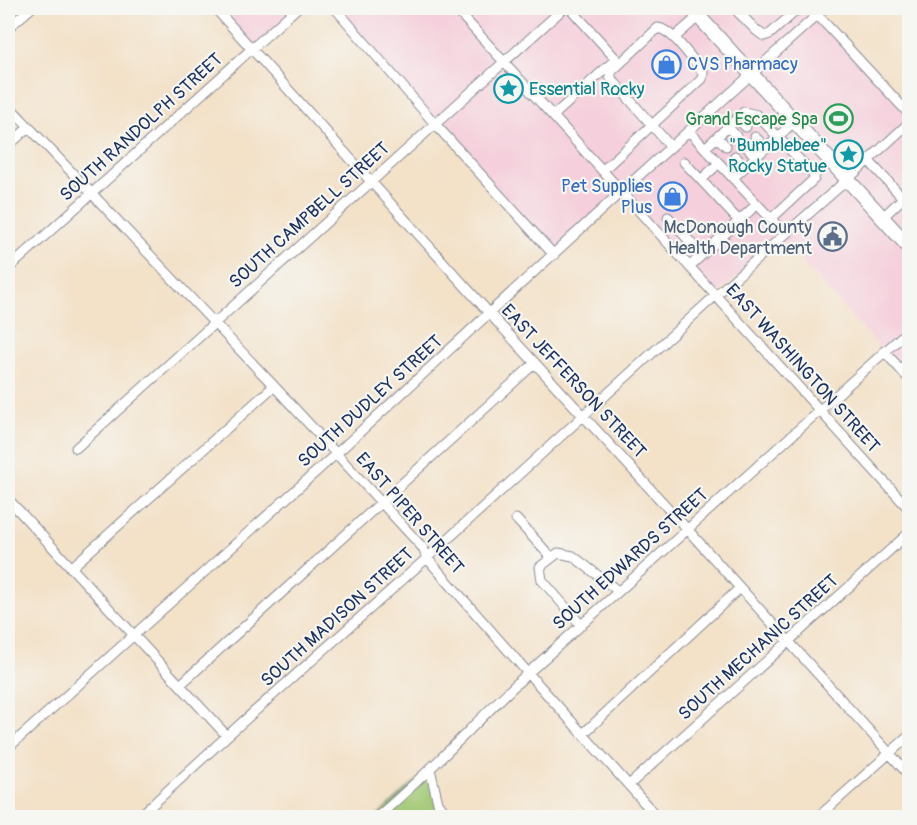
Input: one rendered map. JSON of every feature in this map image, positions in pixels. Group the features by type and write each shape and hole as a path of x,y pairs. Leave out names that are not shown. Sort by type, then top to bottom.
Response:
{"highway":[{"path":"701,10 730,50 909,248"}],"street":[{"path":"8,28 31,8"},
{"name":"EAST JEFFERSON STREET","path":"215,8 909,776"},
{"name":"SOUTH RANDOLPH STREET","path":"8,269 297,8"},
{"path":"335,8 435,124 554,255"},
{"name":"EAST WASHINGTON STREET","path":"454,8 909,510"},
{"name":"SOUTH CAMPBELL STREET","path":"76,448 564,8"},
{"path":"553,116 616,59 570,8"},
{"path":"734,8 757,32 764,36 770,34 799,8"},
{"name":"SOUTH DUDLEY STREET","path":"8,748 337,453 752,75 814,11 825,8"},
{"path":"674,38 701,10"},
{"path":"814,11 909,115"},
{"path":"603,170 652,125 702,79 703,72 674,38 664,29 658,28 612,71 610,77 652,125 671,147"},
{"name":"EAST PIPER STREET","path":"8,105 382,502 423,548 427,558 658,818"},
{"path":"705,148 744,112 757,115 815,176 771,219"},
{"path":"737,118 746,127"},
{"path":"733,178 794,122"},
{"name":"SOUTH MADISON STREET","path":"138,818 909,122"},
{"path":"8,146 29,127"},
{"path":"728,127 736,136"},
{"path":"689,131 785,234"},
{"path":"717,136 726,146"},
{"path":"755,137 766,148"},
{"path":"746,146 756,157"},
{"path":"735,156 745,167"},
{"path":"868,160 903,198 882,218"},
{"path":"684,162 739,221"},
{"path":"701,180 719,163"},
{"path":"690,266 757,204"},
{"path":"668,217 702,255"},
{"name":"SOUTH EDWARDS STREET","path":"376,818 401,797 528,673 909,329"},
{"path":"884,351 909,380"},
{"path":"180,685 535,363"},
{"path":"71,568 274,386"},
{"path":"9,504 227,736"},
{"path":"516,519 551,557"},
{"name":"SOUTH MECHANIC STREET","path":"629,786 909,532"},
{"path":"581,625 542,580 540,567 558,553 573,556 618,591"},
{"path":"583,734 740,588"},
{"path":"818,818 909,735"},
{"path":"430,769 438,803 449,818"}],"shaded area":[{"path":"215,8 297,8 252,49"},
{"path":"335,8 825,8 817,15 909,115 909,380 781,239 716,295 622,192 554,255"}],"green space":[{"path":"430,769 433,786 449,818 376,818"}],"waterway":[{"path":"8,815 17,818"}],"place":[{"name":"CVS Pharmacy","path":"666,64"},
{"name":"Essential Rocky","path":"508,89"},
{"name":"Grand Escape Spa","path":"839,119"},
{"name":"\"Bumblebee\" Rocky Statue","path":"848,155"},
{"name":"Pet Supplies Plus","path":"673,196"},
{"name":"McDonough County Health Department","path":"833,237"}]}
